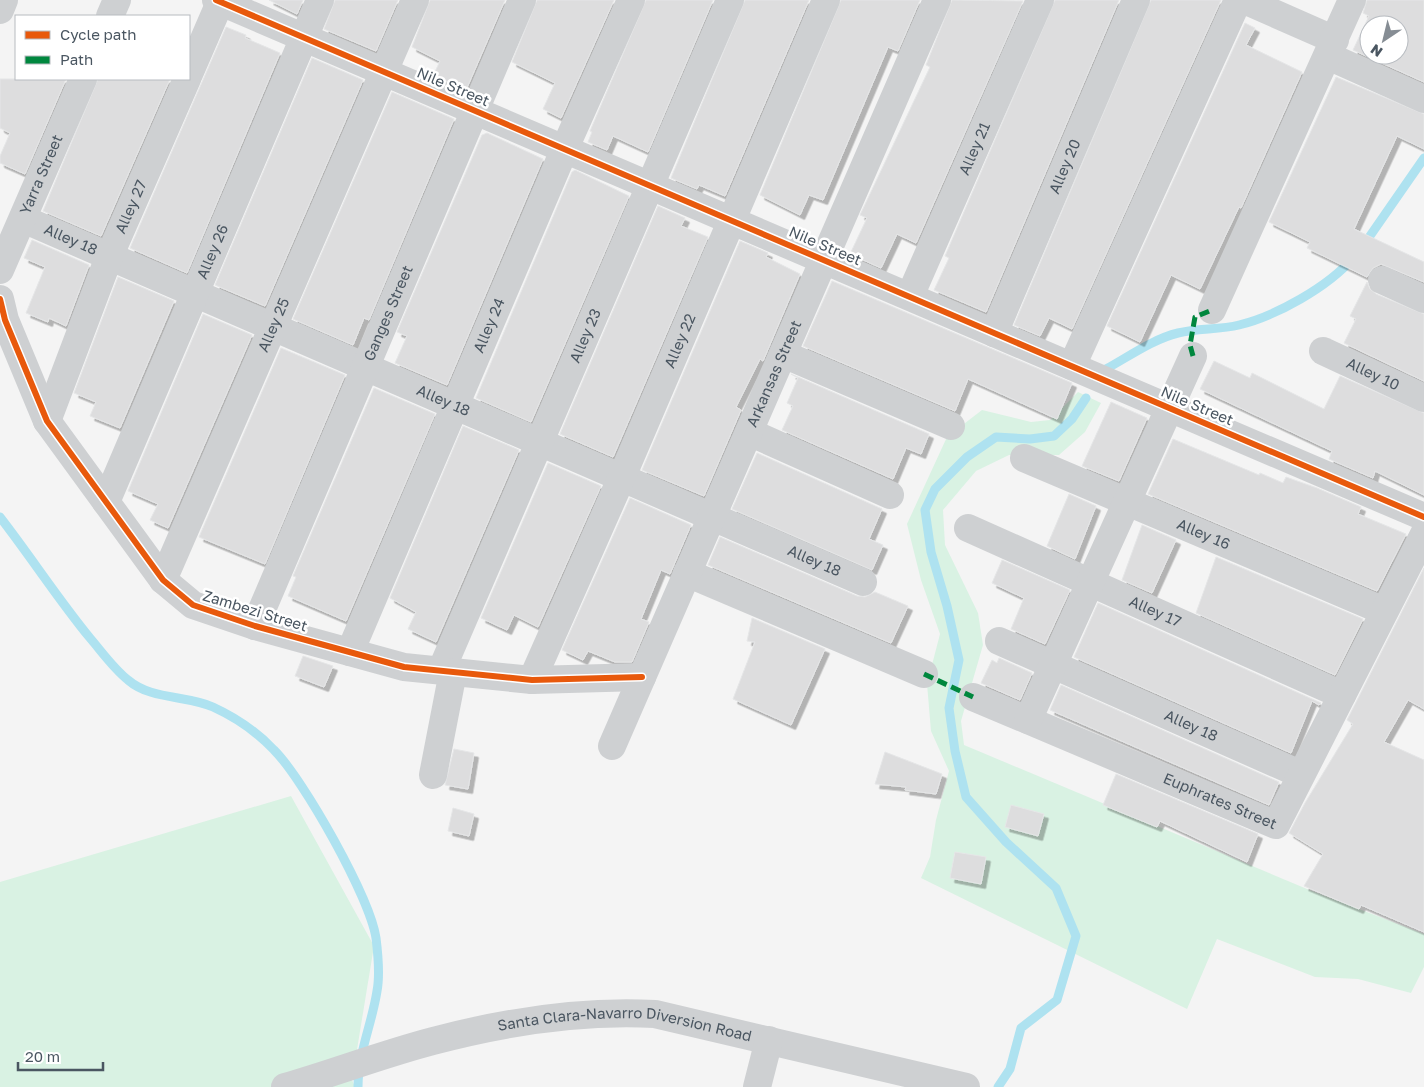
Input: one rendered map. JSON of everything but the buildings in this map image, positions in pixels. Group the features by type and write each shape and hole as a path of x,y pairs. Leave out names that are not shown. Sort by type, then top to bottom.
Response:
{"street":[{"path":"0,10 4,0"},
{"path":"110,15 118,0"},
{"name":"Alley 26","path":"106,502 320,0"},
{"name":"Alley 25","path":"163,580 415,0"},
{"name":"Ganges Street","path":"255,626 522,0"},
{"name":"Alley 24","path":"350,652 631,0"},
{"name":"Alley 23","path":"433,774 447,672 539,443 649,184 730,0"},
{"name":"Alley 22","path":"532,680 733,220 826,0"},
{"name":"Arkansas Street","path":"612,746 937,0"},
{"name":"Alley 21","path":"910,296 1040,0"},
{"name":"Alley 20","path":"994,332 1136,0"},
{"path":"1072,366 1238,0"},
{"path":"1244,0 1424,99"},
{"path":"1212,310 1352,0"},
{"path":"190,72 219,1"},
{"name":"Nile Street","path":"219,1 1424,517"},
{"name":"Yarra Street","path":"0,270 83,80"},
{"name":"Alley 27","path":"47,421 109,257 186,80"},
{"name":"Alley 18","path":"23,219 863,582"},
{"path":"1382,280 1424,299"},
{"name":"Zambezi Street","path":"0,299 4,320 47,421 163,580 193,605 255,626 404,668 532,680 642,677"},
{"name":"Alley 10","path":"1323,351 1424,398"},
{"path":"783,354 951,426"},
{"path":"1028,720 1193,356"},
{"path":"749,432 890,495"},
{"name":"Alley 16","path":"1024,458 1384,611"},
{"name":"Alley 17","path":"968,528 1342,695"},
{"name":"Euphrates Street","path":"973,698 1276,825 1300,774 1424,534"},
{"path":"687,573 924,674"},
{"name":"Alley 18","path":"999,641 1300,774"},
{"name":"Santa Clara-Navarro Diversion Road","path":"285,1087 434,1041 534,1020 630,1012 655,1014 965,1087"},
{"path":"757,1087 768,1040"}],"green space":[{"path":"1078,392 1101,403 1085,432 1059,455 1009,455 976,471 943,510 945,545 978,613 983,645 961,721 964,745 1307,889 1424,934 1424,967 1411,993 1358,979 1315,977 1217,939 1187,1009 921,878 930,857 936,820 949,771 931,731 927,684 940,634 921,580 907,524 947,437 982,410 1031,422 1050,420"},
{"path":"291,796 374,946 352,1080 355,1087 0,1087 0,882"}],"waterway":[{"path":"1363,246 1424,158"},
{"path":"1106,369 1150,344 1169,336 1186,331 1239,325 1269,315 1316,290 1353,258"},
{"path":"998,1087 1010,1069 1021,1028 1057,1000 1076,936 1056,888 1006,842 966,797 955,751 949,708 959,660 947,606 931,552 925,510 935,489 967,457 996,437 1030,439 1054,436 1072,419 1086,398"},
{"path":"0,517 78,623 108,660 128,680 147,691 203,703 238,720 274,750 302,786 349,869 362,896 376,938 378,985 360,1062 358,1087"}],"marked path":[{"path":"1193,356 1190,345 1195,317 1212,310"},
{"path":"924,674 973,697"}],"cycle path":[{"path":"216,0 1424,517"},
{"path":"0,299 5,320 47,421 163,580 193,605 255,626 404,667 532,680 642,677"}]}
